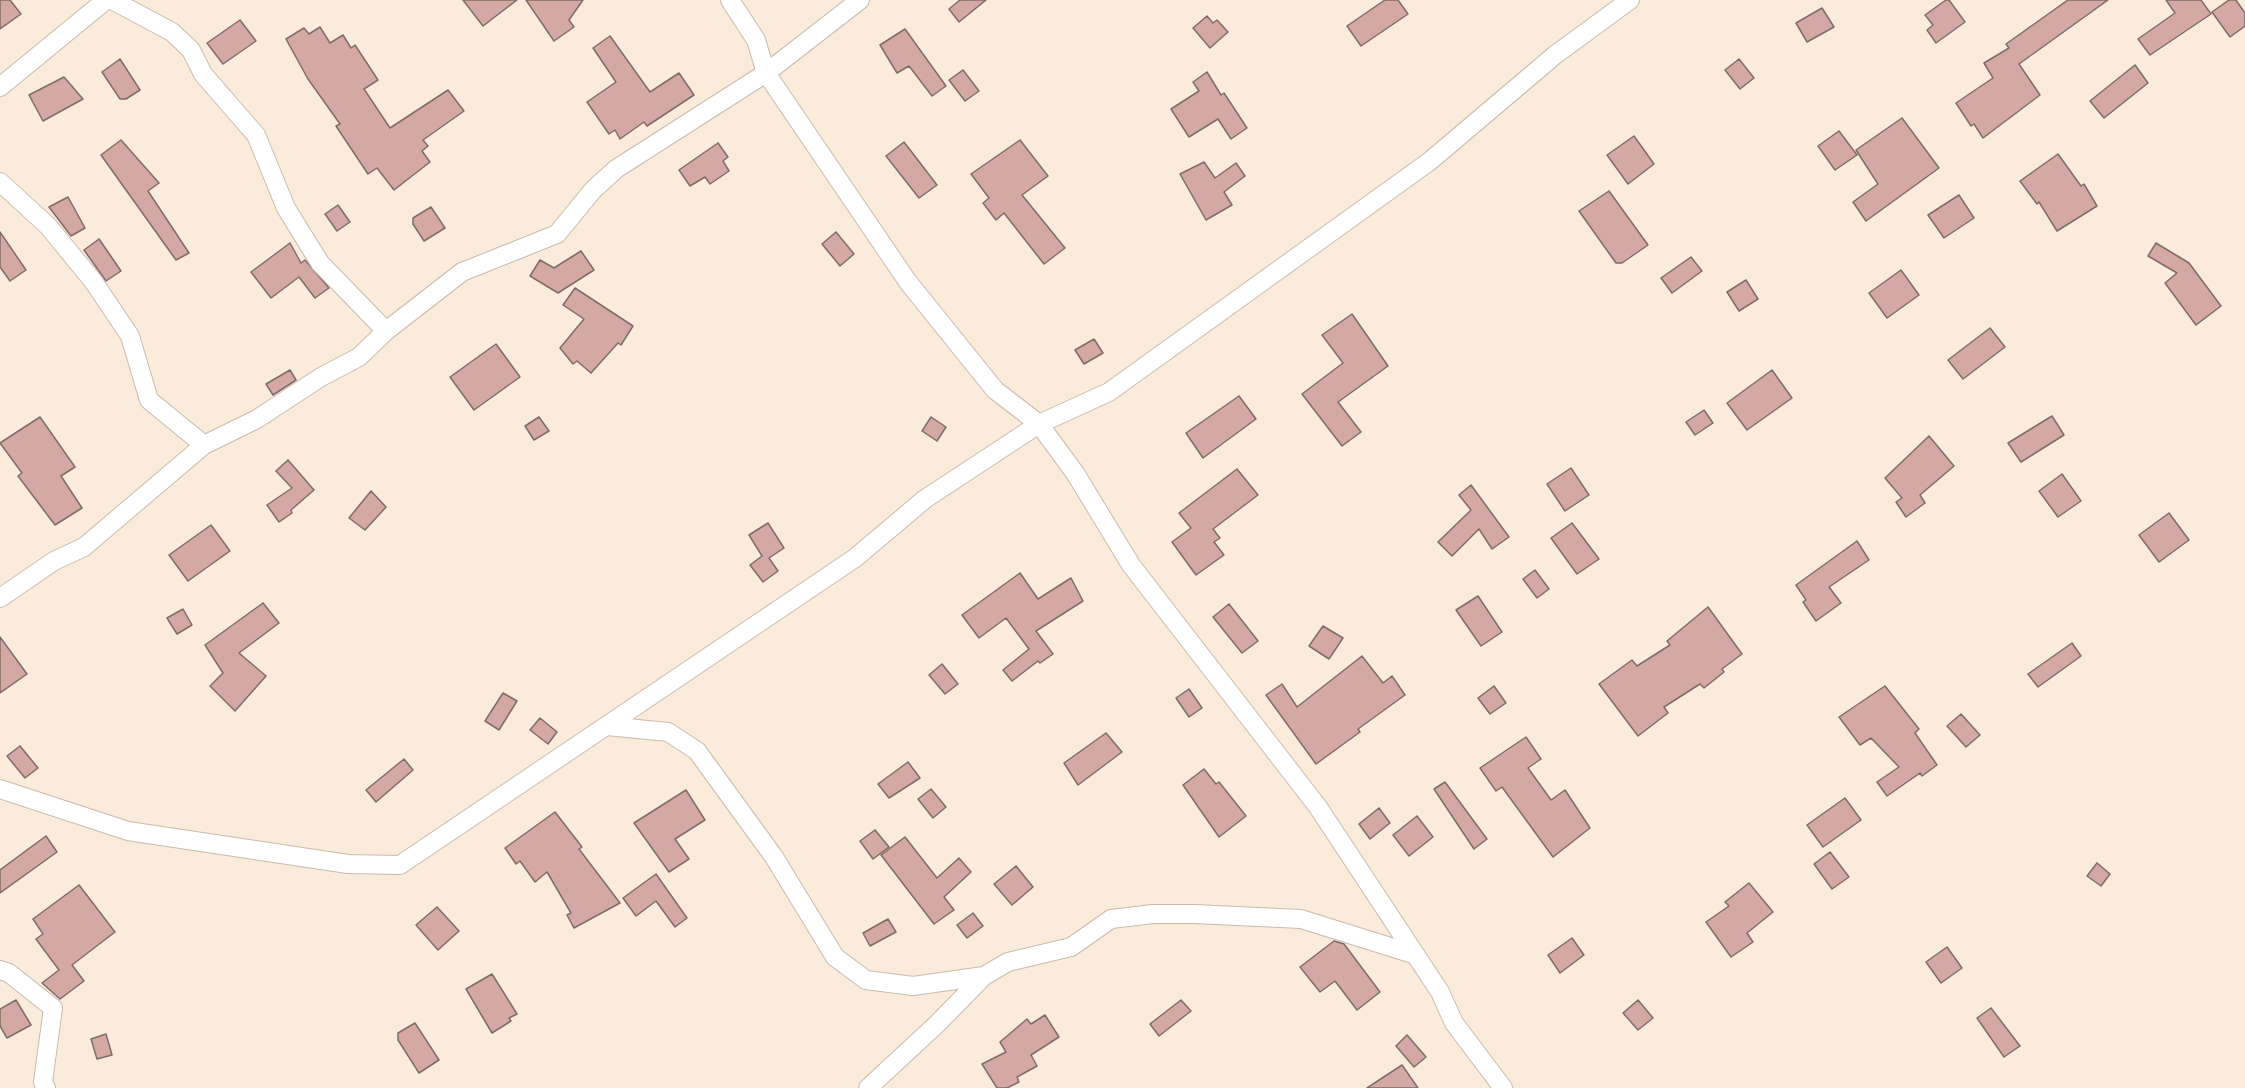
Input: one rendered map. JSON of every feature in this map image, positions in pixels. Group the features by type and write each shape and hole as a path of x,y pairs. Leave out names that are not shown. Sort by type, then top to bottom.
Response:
{"street":[{"path":"0,87 106,0"},
{"path":"112,0 172,33 191,50 203,74 256,135 286,208 321,263 386,331"},
{"path":"730,0 756,40 766,73 908,282 994,390 1039,424 1075,472 1131,565 1318,807 1440,992 1454,1023 1503,1088"},
{"path":"0,598 54,561 84,547 204,446 257,419 321,377 358,357 386,331 462,272 557,234 593,190 616,169 766,73 860,0"},
{"path":"0,789 128,831 348,864 400,865 855,558 925,499 1039,424 1118,385 1430,161 1555,56 1630,0"},
{"path":"0,182 48,226 93,281 130,336 149,400 204,446"},
{"path":"607,726 668,732 697,751 774,857 835,957 866,980 913,986 984,975"},
{"path":"868,1088 937,1024 984,975 1008,962 1071,946 1111,919 1153,914 1301,919 1416,955"},
{"path":"0,970 9,973 53,1008 43,1082 46,1088"}],"building":[{"path":"0,0 10,0 21,14 0,29"},
{"path":"463,0 517,0 483,26"},
{"path":"526,0 583,0 569,20 574,27 554,41"},
{"path":"960,0 986,0 959,22 949,9"},
{"path":"1385,0 1398,0 1408,14 1361,46 1347,26"},
{"path":"1949,0 1965,22 1936,43 1927,30 1933,25 1925,15"},
{"path":"2068,0 2108,0 2019,64 2040,95 1983,138 1974,124 1971,126 1956,103 1993,78 1984,63 2009,48 2006,44"},
{"path":"2166,0 2201,0 2211,14 2150,55 2138,39 2175,13"},
{"path":"2229,0 2236,0 2245,13 2245,26 2230,37 2212,12"},
{"path":"1822,8 1834,27 1807,42 1796,23"},
{"path":"1207,16 1213,23 1217,20 1228,32 1210,48 1193,28"},
{"path":"240,20 256,41 223,64 207,43"},
{"path":"320,27 330,43 343,35 351,48 355,45 378,80 364,89 390,128 448,90 464,111 423,140 428,146 422,151 430,162 394,190 377,168 368,174 336,126 340,124 308,79 286,39 304,28 309,34"},
{"path":"905,29 946,86 932,96 909,66 897,73 880,45"},
{"path":"610,36 650,92 679,73 694,95 647,126 644,122 620,139 615,130 609,134 587,102 616,82 593,48"},
{"path":"120,59 140,90 126,99 120,99 102,72"},
{"path":"1739,59 1754,78 1740,89 1725,70"},
{"path":"2135,65 2148,83 2104,118 2090,101"},
{"path":"963,70 979,91 965,101 949,80"},
{"path":"1207,72 1221,95 1224,93 1247,128 1231,139 1218,119 1189,137 1171,109 1199,91 1193,82"},
{"path":"64,77 83,99 43,121 29,95"},
{"path":"1902,118 1939,168 1866,221 1853,202 1878,184 1856,150"},
{"path":"1839,131 1857,155 1835,170 1818,146"},
{"path":"1634,136 1654,164 1628,184 1607,155"},
{"path":"121,140 159,183 148,191 189,253 176,260 101,155"},
{"path":"1020,140 1048,176 1022,195 1065,248 1044,264 1004,213 996,220 983,203 989,198 971,174"},
{"path":"904,142 937,185 919,198 886,156"},
{"path":"718,143 728,157 723,161 729,171 710,184 705,177 690,186 679,170"},
{"path":"2058,154 2081,186 2084,184 2097,206 2057,231 2039,202 2037,204 2020,181"},
{"path":"1204,162 1215,178 1236,163 1245,176 1224,192 1232,205 1206,220 1180,174"},
{"path":"1609,191 1648,245 1622,263 1616,263 1579,211"},
{"path":"1959,195 1974,218 1944,238 1928,215"},
{"path":"68,197 85,228 71,236 49,207"},
{"path":"338,205 350,222 337,231 325,214"},
{"path":"431,207 445,228 424,241 413,224 413,218"},
{"path":"0,232 26,270 10,281 0,267"},
{"path":"836,232 854,254 840,266 822,244"},
{"path":"99,239 121,271 106,281 84,250"},
{"path":"290,243 301,263 305,260 329,288 315,298 299,277 271,298 251,272"},
{"path":"2156,243 2189,263 2221,306 2196,325 2165,283 2177,273 2148,256"},
{"path":"581,251 594,270 558,293 530,276 540,260 554,268"},
{"path":"1691,257 1702,271 1672,293 1661,278"},
{"path":"1901,270 1919,295 1887,318 1869,293"},
{"path":"1746,280 1758,299 1739,311 1727,292"},
{"path":"575,288 633,326 621,345 618,343 591,373 577,361 573,364 560,348 584,319 563,305"},
{"path":"1352,314 1388,366 1338,402 1361,432 1342,446 1302,394 1343,363 1322,335"},
{"path":"1990,328 2005,347 1963,379 1948,360"},
{"path":"1094,339 1103,353 1084,364 1075,350"},
{"path":"496,344 520,377 474,410 450,377"},
{"path":"290,370 296,380 273,395 266,384"},
{"path":"1772,370 1792,398 1747,430 1727,403"},
{"path":"1239,396 1256,419 1203,458 1186,433"},
{"path":"1704,410 1713,423 1695,435 1686,422"},
{"path":"2052,416 2064,435 2021,462 2008,443"},
{"path":"40,417 75,467 61,476 82,508 55,525 18,476 22,473 0,443"},
{"path":"539,417 549,431 534,440 525,426"},
{"path":"931,417 946,427 937,441 922,431"},
{"path":"1929,436 1954,466 1920,495 1925,503 1906,517 1896,502 1902,498 1885,478"},
{"path":"288,460 314,490 291,510 292,513 279,522 267,505 292,488 276,471"},
{"path":"1571,468 1589,495 1565,511 1547,484"},
{"path":"1237,469 1258,495 1213,529 1220,538 1214,542 1224,555 1196,575 1172,542 1191,528 1179,513"},
{"path":"2062,474 2081,501 2058,517 2039,491"},
{"path":"1471,485 1509,537 1492,549 1479,529 1452,556 1438,542 1471,510 1459,495"},
{"path":"371,491 386,507 365,530 349,518"},
{"path":"2169,513 2189,540 2159,562 2139,535"},
{"path":"768,523 784,548 769,558 778,571 763,582 750,565 762,556 749,535"},
{"path":"1572,523 1599,559 1577,574 1551,538"},
{"path":"211,525 230,551 188,581 169,555"},
{"path":"1857,541 1869,560 1829,587 1841,603 1816,621 1803,602 1806,600 1796,585"},
{"path":"1535,570 1549,589 1537,598 1523,579"},
{"path":"1020,573 1038,599 1071,578 1083,601 1036,631 1053,654 1040,663 1038,661 1012,681 1003,670 1029,649 1006,618 979,638 962,615"},
{"path":"1478,596 1502,632 1481,646 1456,610"},
{"path":"263,603 279,623 239,653 266,676 235,711 210,686 223,673 205,645"},
{"path":"1229,604 1258,641 1242,653 1213,617"},
{"path":"1708,607 1742,654 1722,669 1724,672 1704,688 1700,684 1664,707 1668,713 1638,736 1599,684 1632,660 1637,666 1670,645 1667,641"},
{"path":"183,609 192,625 177,634 167,618"},
{"path":"1323,626 1343,638 1329,659 1309,646"},
{"path":"0,637 27,674 0,693"},
{"path":"2072,643 2081,656 2038,687 2028,674"},
{"path":"1362,656 1383,683 1392,676 1405,695 1358,729 1360,732 1316,764 1266,695 1282,684 1297,707"},
{"path":"942,664 958,684 945,694 929,675"},
{"path":"1494,686 1506,703 1490,714 1478,698"},
{"path":"1885,686 1919,729 1915,733 1937,765 1922,776 1920,773 1887,796 1877,782 1899,767 1871,738 1860,745 1839,717"},
{"path":"1189,689 1202,708 1189,717 1176,698"},
{"path":"503,693 517,701 499,730 485,721"},
{"path":"1961,714 1980,735 1966,747 1947,726"},
{"path":"540,718 557,732 548,744 530,730"},
{"path":"1106,733 1122,752 1078,785 1064,763"},
{"path":"1526,737 1541,759 1528,768 1551,800 1565,790 1590,828 1553,857 1502,787 1496,791 1480,768"},
{"path":"20,746 38,768 25,778 7,756"},
{"path":"404,759 413,770 376,802 366,790"},
{"path":"908,762 920,778 889,798 878,784"},
{"path":"1204,769 1216,784 1219,782 1246,816 1219,837 1183,785"},
{"path":"1445,782 1487,839 1474,849 1434,789"},
{"path":"931,789 946,807 933,818 918,799"},
{"path":"686,790 705,820 675,839 689,859 669,872 634,823"},
{"path":"1845,798 1861,820 1823,847 1807,825"},
{"path":"1379,808 1390,823 1370,839 1359,824"},
{"path":"555,812 582,847 579,849 620,903 574,928 567,915 571,913 547,872 535,882 520,861 516,864 505,848"},
{"path":"1417,816 1433,837 1409,856 1393,835"},
{"path":"875,830 889,847 873,859 860,841"},
{"path":"46,836 57,852 0,893 0,870"},
{"path":"905,837 937,878 959,858 971,872 944,897 954,910 934,924 881,855"},
{"path":"1830,852 1849,877 1832,889 1814,864"},
{"path":"2097,863 2110,874 2101,886 2087,876"},
{"path":"1016,866 1033,887 1012,905 994,884"},
{"path":"656,874 687,918 675,927 656,901 636,916 623,898"},
{"path":"1749,883 1773,912 1747,933 1753,942 1731,957 1706,922 1729,906 1725,902"},
{"path":"79,885 115,932 72,965 84,981 60,999 42,983 59,970 36,939 43,934 33,919"},
{"path":"437,907 459,931 438,950 416,925"},
{"path":"973,913 983,926 967,938 957,925"},
{"path":"888,919 896,932 870,946 863,933"},
{"path":"1572,938 1584,955 1560,973 1548,955"},
{"path":"1334,941 1344,944 1380,992 1357,1010 1335,981 1320,992 1300,967"},
{"path":"1947,947 1962,968 1941,983 1926,962"},
{"path":"492,974 517,1014 509,1018 511,1021 492,1033 466,989"},
{"path":"16,1000 31,1025 7,1038 0,1026 0,1009"},
{"path":"1181,1000 1191,1011 1159,1036 1150,1024"},
{"path":"1638,1000 1653,1018 1638,1030 1623,1013"},
{"path":"1991,1008 2020,1046 2004,1057 1977,1018"},
{"path":"1045,1015 1059,1037 1031,1055 1037,1066 1017,1077 1019,1082 1007,1088 997,1088 982,1064 1006,1052 1000,1042 1027,1019 1031,1024"},
{"path":"415,1023 439,1060 419,1073 398,1040 398,1033"},
{"path":"106,1034 112,1055 97,1059 91,1039"},
{"path":"1407,1035 1426,1057 1414,1067 1396,1046"},
{"path":"1402,1065 1418,1088 1367,1088"}]}
